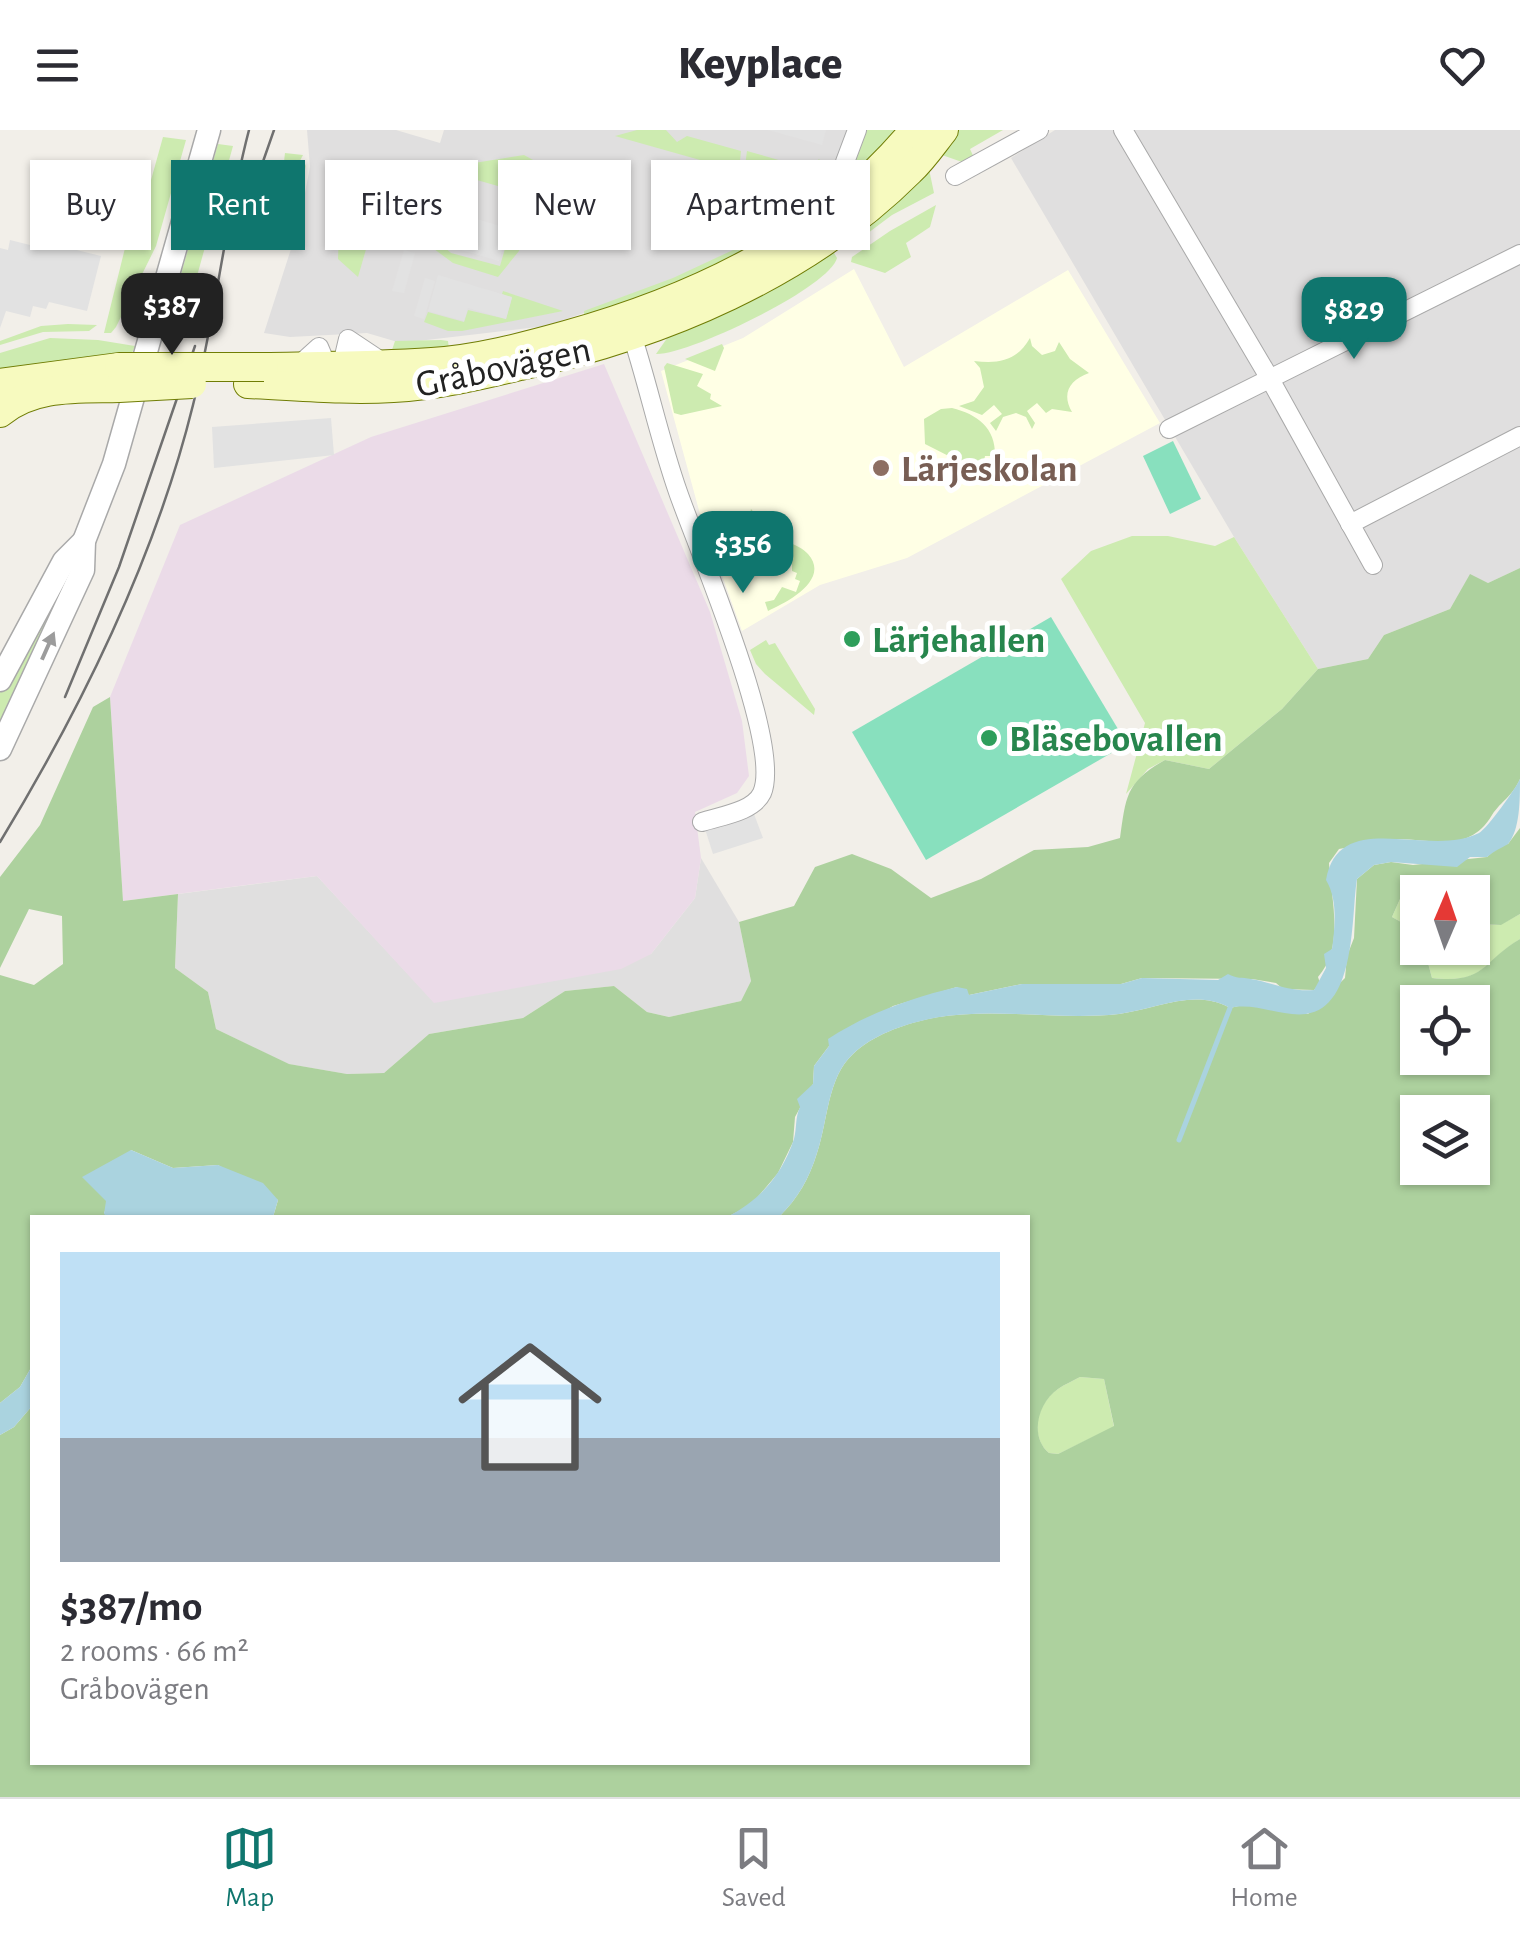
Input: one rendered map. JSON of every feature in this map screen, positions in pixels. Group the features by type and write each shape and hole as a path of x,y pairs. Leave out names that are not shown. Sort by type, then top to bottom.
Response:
{"main road":[{"name":"Gråbovägen","path":"0,383 256,376 335,361 390,388 552,360 630,327 810,226 880,170 914,130"},
{"name":"Gråbovägen","path":"256,376 335,361 432,362 479,355 630,327 731,295 805,254 891,190 944,130"},
{"name":"Gråbovägen","path":"0,413 38,393 119,378"}],"street":[{"path":"3,740 82,570 84,541 114,464 209,130"},
{"path":"846,160 857,130"},
{"path":"956,176 1039,130"},
{"path":"1123,130 1270,379 1372,565"},
{"path":"1169,429 1520,254"},
{"path":"630,327 677,489 753,703 766,767 762,794 749,807 702,822"},
{"path":"1350,524 1520,436"},
{"path":"2,672 64,561 84,541"}],"shaded area":[{"path":"307,130 396,130 440,143 444,130 896,130 866,160 651,160 651,250 736,250 688,277 546,326 401,343 367,333 290,337 264,333 291,250 305,250 305,193 310,167"},
{"path":"768,130 826,130 822,145"},
{"path":"1055,130 1520,130 1520,568 1488,583 1470,575 1450,609 1384,635 1368,659 1318,669 1234,537 1011,158"},
{"path":"478,219 498,225 498,250 502,250 499,261 461,250 478,250"},
{"path":"10,240 30,245 30,250 77,250 101,256 87,311 49,302 46,309 33,306 30,317 6,311 0,328 0,248 8,250"},
{"path":"404,250 415,253 404,293 392,291"},
{"name":"Lärjeskolan","path":"854,269 904,367 1068,270 1160,423 907,558 820,585 742,631 700,514 661,371 743,338"},
{"path":"438,275 512,297 506,319 468,308 464,321 428,311"},
{"path":"425,278 435,281 424,319 414,316"},
{"path":"604,364 710,612 742,721 749,776 737,793 695,812 701,858 695,898 651,954 621,969 434,1003 317,876 123,901 110,697 180,525 371,437"},
{"path":"331,418 334,455 214,468 212,427"},
{"path":"754,814 763,838 713,854 705,829"},
{"path":"701,858 739,922 751,981 741,1001 669,1017 647,1012 614,986 565,991 523,1018 429,1034 384,1073 347,1074 288,1064 216,1029 208,992 175,968 178,894 317,876 434,1002 651,954 695,898"}],"green space":[{"path":"637,130 666,130 677,142 687,136 741,151 740,160 700,160 615,136"},
{"path":"867,130 905,130 870,166 870,160 856,160"},
{"path":"952,130 1003,130 970,149 975,160 962,162 942,155 929,169 934,193 870,232 870,215"},
{"path":"163,137 186,140 180,160 171,160 171,193 156,246 116,327 111,333 104,333 125,250 151,250 151,180"},
{"path":"218,144 233,146 229,160 213,160"},
{"path":"747,151 778,160 746,160"},
{"path":"285,153 303,155 300,160 284,160"},
{"path":"524,155 533,160 498,160 498,186 478,180 478,162"},
{"path":"936,205 930,227 906,243 911,257 885,273 851,262 852,257 870,250 870,245"},
{"path":"188,250 204,250 179,341 162,341"},
{"path":"338,250 366,250 358,277 338,259"},
{"path":"435,250 448,250 500,266 505,250 519,250 498,277 453,263"},
{"path":"733,250 754,250 584,325 584,311 673,278"},
{"path":"823,250 832,250 837,258 810,286 756,318 697,344 656,354 670,334"},
{"path":"503,291 563,311 462,331 448,331 424,322 428,312 464,322 468,310 506,319 512,298"},
{"path":"97,325 89,331 43,332 0,345 0,341 41,326"},
{"path":"50,338 135,346 129,360 0,378 0,353"},
{"path":"1030,338 1042,355 1055,351 1059,342 1070,359 1089,373 1069,388 1067,399 1072,412 1052,409 1046,413 1037,403 1027,411 1035,423 1032,429 1026,417 1016,413 1003,417 996,431 990,423 1002,414 994,405 982,415 959,406 974,401 984,387 980,368 974,361 1006,359 1019,352"},
{"path":"395,341 448,341 449,349 391,353"},
{"path":"722,344 715,371 685,359"},
{"path":"667,363 703,374 697,386 722,406 674,413 664,367"},
{"path":"952,408 977,418 988,430 995,456 985,456 983,466 994,469 990,477 925,444 924,419 941,409"},
{"path":"1173,441 1201,499 1170,514 1143,456"},
{"path":"751,509 772,531 806,552 814,564 814,573 803,589 768,611 765,602 774,600 782,587 796,592 800,581 795,579 797,573 792,571 788,551 783,549 785,543 760,524 748,521"},
{"path":"1132,536 1168,536 1215,546 1234,537 1318,669 1282,709 1209,769 1165,760 1148,769 1126,794 1145,723 1061,579 1091,551"},
{"path":"73,566 0,725 0,689"},
{"path":"1520,568 1520,779 1482,827 1461,840 1387,839 1339,849 1329,863 1334,937 1318,977 1320,983 1314,990 1283,989 1276,983 1252,979 1142,978 1121,984 1022,984 969,995 957,987 893,1006 829,1046 814,1066 813,1084 795,1117 793,1142 778,1173 751,1205 731,1215 274,1215 278,1200 218,1165 173,1168 131,1150 106,1215 30,1215 30,1370 20,1387 0,1403 0,975 34,985 63,964 62,916 29,909 0,968 0,877 40,825 93,707 110,697 123,901 178,894 175,968 208,992 216,1029 289,1064 347,1074 384,1073 429,1034 523,1018 565,991 614,986 647,1012 669,1017 741,1001 751,981 739,922 794,906 815,867 852,854 891,869 931,898 981,879 1034,850 1088,847 1120,838 1130,792 1152,768 1165,760 1209,769 1282,709 1318,669 1368,659 1384,635 1450,609 1470,574 1488,583"},
{"name":"Bläsebovallen","path":"1051,617 1127,744 926,860 852,732"},
{"path":"766,640 769,645 775,643 815,709 814,715 756,664 750,650"},
{"path":"1520,828 1520,914 1501,925 1490,925 1490,875 1400,875 1400,899 1392,917 1400,921 1400,965 1429,965 1432,978 1463,978 1473,974 1520,939 1520,1797 0,1797 0,1435 14,1427 30,1408 30,1765 1030,1765 1030,1215 781,1215 810,1171 838,1075 853,1054 879,1036 918,1021 952,1015 1095,1016 1189,1000 1217,1002 1230,1008 1243,1005 1308,1014 1345,978 1354,938 1357,879 1374,865 1391,862 1413,865 1487,857 1500,845 1508,844","holes":["1080,1377 1104,1379 1114,1426 1058,1454 1049,1453 1038,1429 1045,1403 1061,1387"]},
{"path":"1400,899 1400,921 1392,917"},
{"path":"1520,914 1520,939 1490,963 1490,925 1500,925"},
{"path":"1429,965 1488,965 1463,978 1432,978"},
{"path":"1080,1377 1104,1379 1114,1427 1058,1454 1049,1453 1039,1438 1041,1411 1051,1395"}],"water":[{"path":"1520,779 1515,831 1508,844 1487,857 1470,857 1457,867 1391,862 1374,865 1357,879 1343,977 1335,995 1323,1008 1297,1014 1189,1000 1119,1014 952,1015 898,1028 870,1041 844,1064 833,1087 810,1171 786,1210 781,1215 730,1215 750,1203 776,1175 794,1139 800,1107 797,1099 813,1084 814,1066 829,1046 828,1039 859,1021 890,1007 957,987 967,989 969,995 1022,984 1121,984 1142,978 1218,980 1228,974 1314,990 1326,968 1324,954 1332,949 1334,905 1326,880 1334,858 1348,845 1367,839 1436,841 1479,833"},
{"path":"131,1150 173,1168 218,1165 263,1183 278,1200 274,1215 105,1215 106,1201 82,1177"},
{"path":"30,1370 30,1408 14,1427 0,1435 0,1403 20,1387"}],"waterway":[{"path":"1179,1140 1230,1008"}],"tram line":[{"path":"0,842 87,685 158,519 201,371 249,130"},
{"path":"264,160 274,130"},
{"path":"65,697 119,567 195,346"}],"place":[{"name":"Lärjeskolan","path":"881,468"},
{"name":"Lärjehallen","path":"852,639"},
{"name":"Bläsebovallen","path":"989,738"}]}
